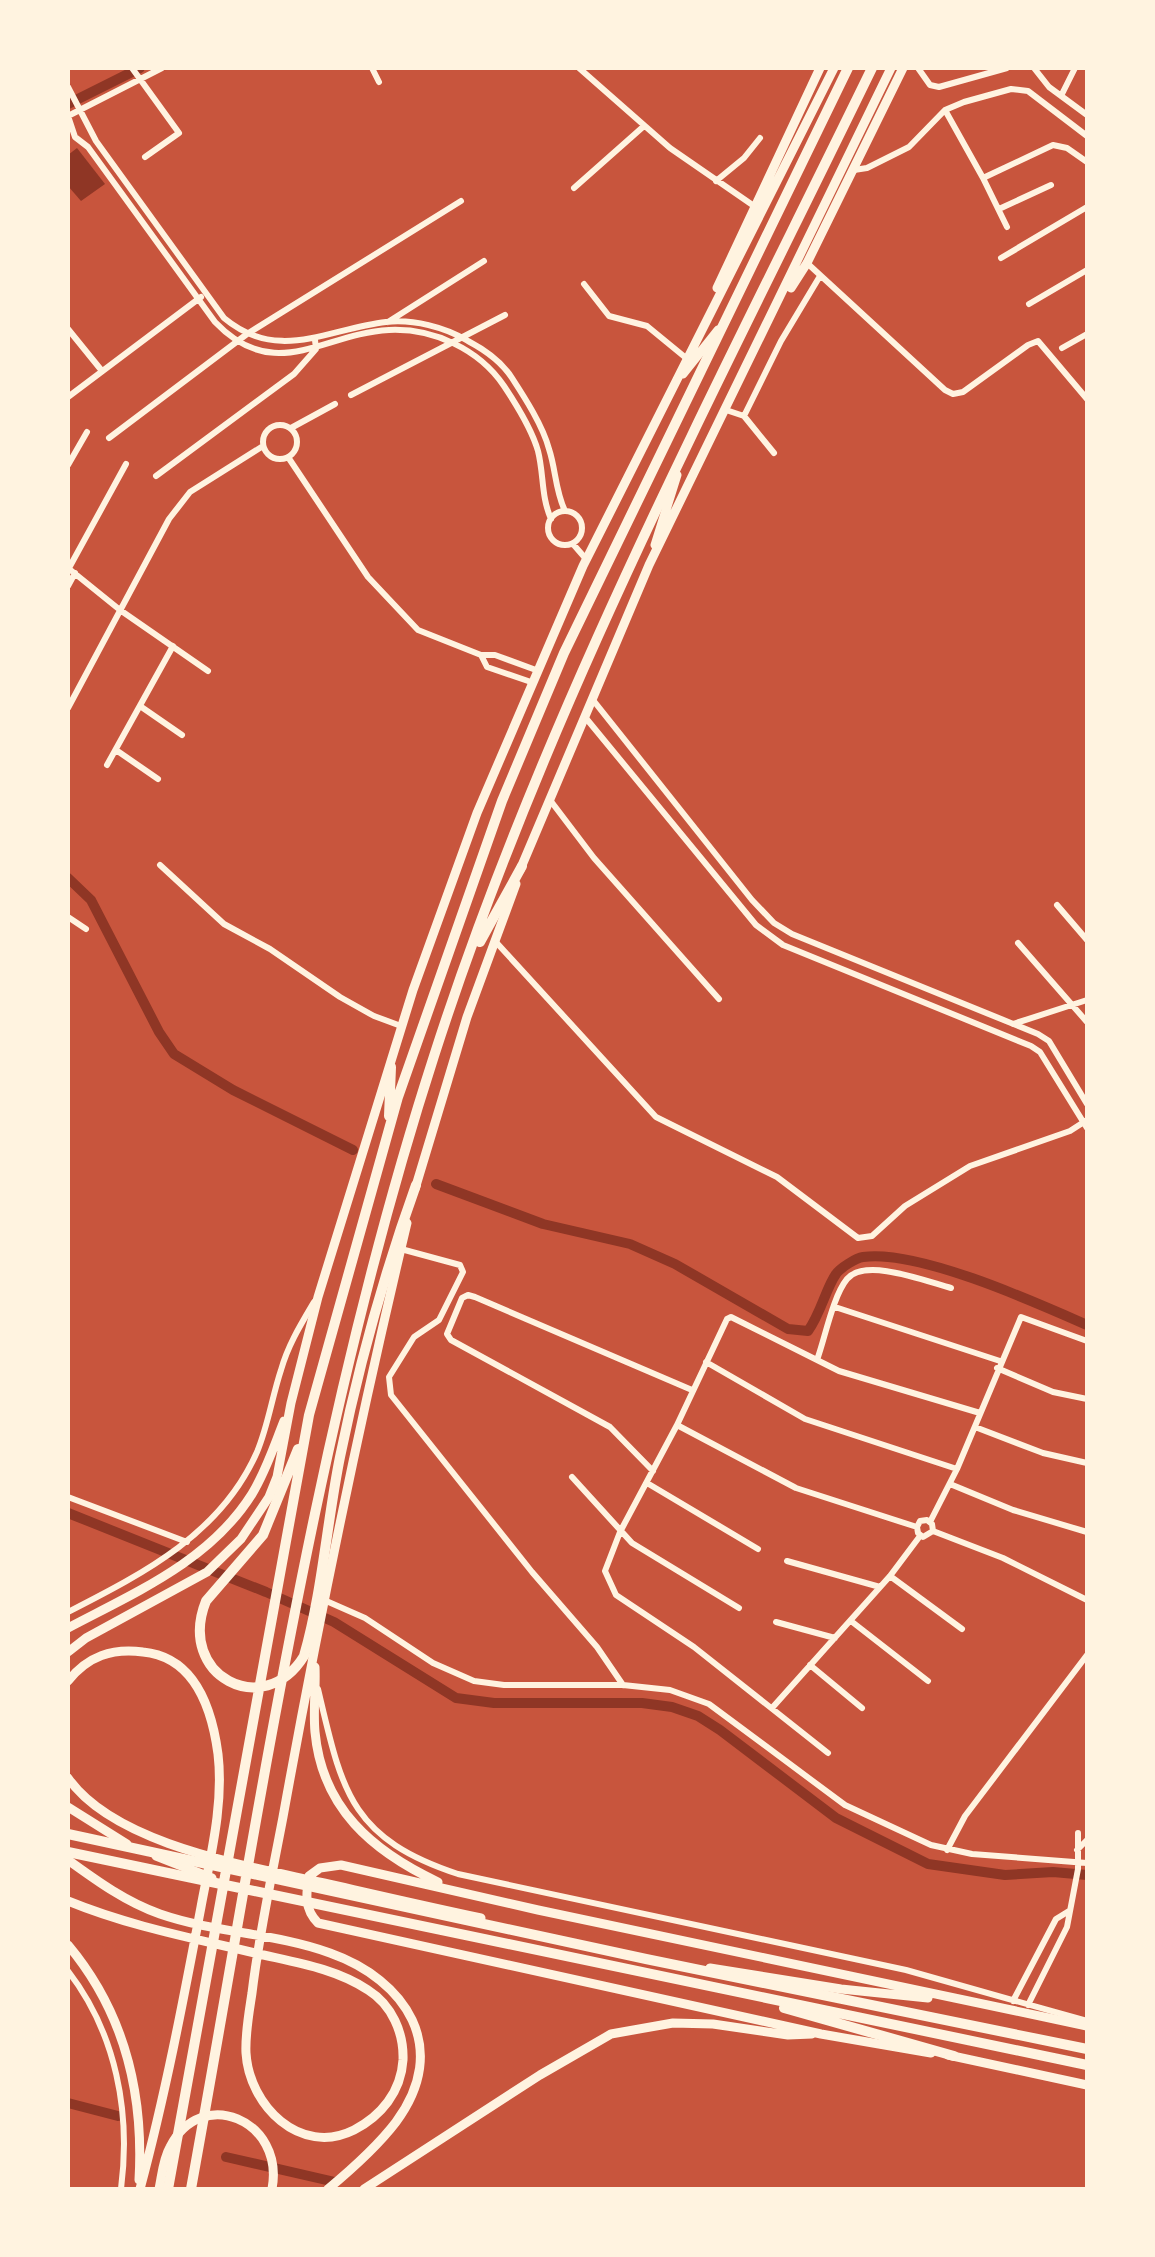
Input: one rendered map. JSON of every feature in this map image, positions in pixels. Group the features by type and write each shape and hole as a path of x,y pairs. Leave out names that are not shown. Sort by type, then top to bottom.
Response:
{"main road":[{"path":"699,332 754,206 820,68"},
{"path":"68,1652 108,1626 191,1583 233,1548 269,1497 285,1444 291,1403 318,1297 380,1093 391,1067 401,1026 472,824 586,559 834,68"},
{"path":"848,68 604,567 531,729 489,838 398,1097 309,1415 289,1477 270,1523 255,1546 205,1601 198,1634 203,1655 221,1677 234,1683 258,1688 277,1683 298,1666 304,1656 340,1457 387,1268 416,1185 464,1028 522,866 649,565 891,68"},
{"path":"191,2189 298,1588 328,1449 393,1189 436,1050 508,846 551,740 686,446 872,68"},
{"path":"777,306 807,263 903,68"},
{"path":"673,386 726,320"},
{"path":"649,565 686,446"},
{"path":"467,964 522,866"},
{"path":"388,1137 391,1067"},
{"path":"68,1901 129,1924 310,1966 341,1976 371,1991 398,2026 402,2067 392,2097 381,2112 346,2133 324,2136 303,2134 282,2125 260,2100 251,2079 246,2054 255,1967 313,1654 355,1441 416,1185"},
{"path":"68,1628 181,1567 216,1539 251,1496 266,1468 291,1403"},
{"path":"168,2189 309,1415"},
{"path":"68,1681 93,1659 111,1651 150,1652 168,1659 183,1668 200,1689 212,1722 218,1755 219,1784 212,1843 185,1993 139,2189"},
{"path":"313,1654 316,1681 315,1730 318,1754 328,1784 358,1829 380,1850 402,1865 452,1888"},
{"path":"68,1778 89,1800 166,1844 232,1863 677,1962 841,1989 962,2002"},
{"path":"68,1807 124,1843 206,1876 671,1978 954,2056"},
{"path":"68,1834 620,1954 1087,2049"},
{"path":"68,1852 1087,2065"},
{"path":"68,1860 108,1888 160,1914 328,1952 368,1969 383,1980 401,2000 414,2024 420,2044 414,2088 396,2121 328,2189"},
{"path":"1087,2024 962,2002 341,1864 328,1866 309,1876 307,1905 310,1914 318,1923 336,1928 821,2034 954,2056 1087,2085"},
{"path":"68,1945 106,1997 134,2076 141,2147 139,2189"},
{"path":"364,2189 540,2075 611,2034 673,2023 713,2024 788,2035 821,2034"},
{"path":"159,2189 170,2147 184,2129 212,2116 237,2118 260,2132 272,2154 272,2189"}],"street":[{"path":"162,68 135,74 68,116 75,137 88,147 215,322 238,342 265,351 294,354 388,330 430,335 453,343 479,358 505,387 538,452 543,499 551,519 548,529 552,539 562,545 573,544 581,536 582,524 576,514 565,511 551,519"},
{"path":"372,68 379,82"},
{"path":"579,68 644,126 716,181 754,206"},
{"path":"918,68 930,85 939,87 1007,68"},
{"path":"1034,68 1061,96 1087,115"},
{"path":"1061,96 1074,68"},
{"path":"135,74 179,133 145,157"},
{"path":"854,170 867,168 909,147 945,110 964,102 1021,89 1087,136"},
{"path":"69,90 96,141 206,294 224,318 247,334 268,340 315,340 388,322 484,261"},
{"path":"945,110 984,178 1007,227"},
{"path":"574,188 644,126"},
{"path":"716,181 744,158 760,138"},
{"path":"88,147 96,141"},
{"path":"984,178 1053,145 1067,148 1087,162"},
{"path":"999,209 1051,185"},
{"path":"109,438 247,334 461,201"},
{"path":"1001,258 1087,206"},
{"path":"807,263 945,390 953,394 963,392 1028,345 1038,341 1087,399"},
{"path":"1029,304 1087,270"},
{"path":"744,416 782,341 820,276"},
{"path":"584,284 609,316 647,326 686,358"},
{"path":"68,397 206,294"},
{"path":"351,395 505,315"},
{"path":"388,322 388,330"},
{"path":"388,322 424,325 463,338 488,352 512,377 549,448 555,488 565,511"},
{"path":"68,329 102,372"},
{"path":"1062,348 1087,334"},
{"path":"156,476 294,374 316,349 315,340"},
{"path":"290,428 298,441 295,451 288,457 275,458 264,446 265,434 273,426 290,428 335,404"},
{"path":"726,410 744,416 774,453"},
{"path":"68,465 87,432"},
{"path":"68,708 169,519 190,492 264,446"},
{"path":"288,457 368,577 418,630 481,655 495,655 536,670"},
{"path":"68,586 71,570 126,464"},
{"path":"573,544 586,559"},
{"path":"71,570 120,610 208,671"},
{"path":"107,765 173,646"},
{"path":"481,655 488,667 531,682"},
{"path":"593,700 752,900 774,923 1049,1041 1087,1104"},
{"path":"140,706 182,735"},
{"path":"495,941 656,1117 777,1177 858,1238 872,1236 905,1206 970,1166 1085,1124 1040,1052 1031,1046 783,945 756,925 585,717"},
{"path":"116,750 158,779"},
{"path":"550,800 594,858 719,999"},
{"path":"160,865 224,923 270,949 340,997 374,1016 401,1026"},
{"path":"741,907 752,900"},
{"path":"1057,905 1087,940"},
{"path":"68,916 86,929"},
{"path":"1018,943 1087,1022"},
{"path":"1013,1024 1087,1000"},
{"path":"401,1250 460,1265 463,1272 439,1320 414,1336 389,1377 391,1395 532,1572 603,1654 623,1685"},
{"path":"817,1360 847,1279 860,1271 874,1269 951,1288"},
{"path":"653,1471 610,1427 451,1340 447,1334 462,1298 468,1295 475,1297 692,1390"},
{"path":"68,1612 178,1550 218,1514 238,1489 258,1450 289,1345 318,1297"},
{"path":"835,1307 999,1365 1053,1392 1087,1399"},
{"path":"933,1531 930,1522 957,1469 1022,1316 1087,1341"},
{"path":"828,1753 673,1631 616,1595 605,1571 620,1532 731,1317 839,1371 980,1413"},
{"path":"706,1362 805,1419 957,1469"},
{"path":"677,1425 796,1488 917,1527"},
{"path":"975,1427 1043,1453 1087,1463"},
{"path":"572,1477 632,1543 739,1608"},
{"path":"647,1483 758,1549"},
{"path":"950,1484 1013,1510 1087,1532"},
{"path":"68,1497 187,1542"},
{"path":"920,1536 917,1527 920,1521 930,1522"},
{"path":"920,1536 929,1536 933,1531"},
{"path":"933,1531 1003,1558 1087,1600"},
{"path":"772,1708 890,1576 920,1536"},
{"path":"787,1561 880,1587"},
{"path":"890,1576 962,1629"},
{"path":"324,1600 365,1618 433,1663 474,1681 504,1685 623,1685 670,1690 709,1704 845,1805 880,1824 947,1850 1087,1863"},
{"path":"851,1621 928,1681"},
{"path":"776,1622 835,1637"},
{"path":"947,1850 965,1816 1087,1655"},
{"path":"810,1665 862,1708"},
{"path":"316,1681 331,1754 354,1804 369,1824 390,1842 430,1865 458,1874 906,1970 1087,2024"},
{"path":"1028,2005 1067,1927 1077,1869 1078,1833"},
{"path":"1077,1850 1087,1840"},
{"path":"1013,2001 1056,1919 1069,1911"},
{"path":"68,1971 99,2022 118,2077 124,2126 121,2189"}],"shaded area":[{"path":"77,148 105,184 81,201 68,186 68,155"}],"waterway":[{"path":"68,104 140,68"},
{"path":"68,878 91,900 159,1032 174,1054 233,1090 353,1150"},
{"path":"436,1184 543,1224 630,1244 675,1264 788,1329 808,1331 832,1280 844,1266 863,1257 886,1257 944,1269 976,1279 1087,1325"},
{"path":"68,1513 334,1622 456,1698 494,1703 642,1703 672,1707 698,1716 720,1730 836,1818 928,1864 1005,1875 1053,1872 1087,1875"},
{"path":"68,2103 118,2116"},
{"path":"226,2157 335,2182"}]}
